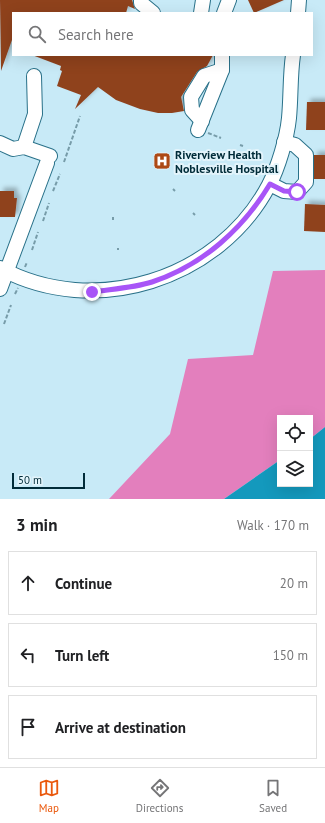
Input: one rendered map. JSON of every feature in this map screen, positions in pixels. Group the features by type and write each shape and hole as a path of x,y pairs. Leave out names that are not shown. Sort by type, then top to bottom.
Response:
{"lane":[{"path":"141,0 141,3 152,12"},
{"path":"201,12 203,0"},
{"path":"224,12 229,0"},
{"path":"298,12 299,0"},
{"path":"201,128 222,70 222,56"},
{"path":"4,270 41,285 92,292 125,288 152,282 201,258 234,232 270,184 284,142 289,118 290,79 293,56"},
{"path":"201,128 192,110 191,97 204,76 222,70"},
{"path":"24,147 35,114 34,76"},
{"path":"270,184 284,191 297,192 306,182 306,155 295,145 284,142"},
{"path":"0,143 13,149 24,147 48,160 4,270 0,289"}],"path":[{"path":"64,162 80,116"},
{"path":"201,128 222,138"},
{"path":"53,191 60,174"},
{"path":"42,221 49,203"},
{"path":"32,250 38,232"},
{"path":"4,324 11,305"}],"shaded area":[{"path":"325,270 325,427 313,437 313,415 277,415 277,462 224,499 109,499 170,434 188,359 253,355 273,271"}],"water":[{"path":"325,427 325,499 224,499 277,462 277,487 313,487 313,437"}],"building":[{"path":"0,0 132,0 135,9 128,6 126,12 12,12 12,40 1,71"},
{"path":"248,0 284,0 256,12 254,12"},
{"path":"35,56 212,56 207,66 197,72 181,97 184,111 172,113 158,113 140,109 116,100 98,87 75,109 81,95 57,86 62,71 60,70 61,66"},
{"path":"307,102 325,102 325,130 306,130"},
{"path":"314,155 325,155 325,179 314,179"},
{"path":"0,191 14,191 14,198 17,198 15,217 0,217"},
{"path":"305,204 325,205 325,232 304,231"}],"place":[{"name":"Riverview Health Noblesville Hospital","path":"162,161"}],"route":[{"path":"92,292 125,288 152,282 201,258 234,232 247,218 270,184 284,191 297,192"}]}
